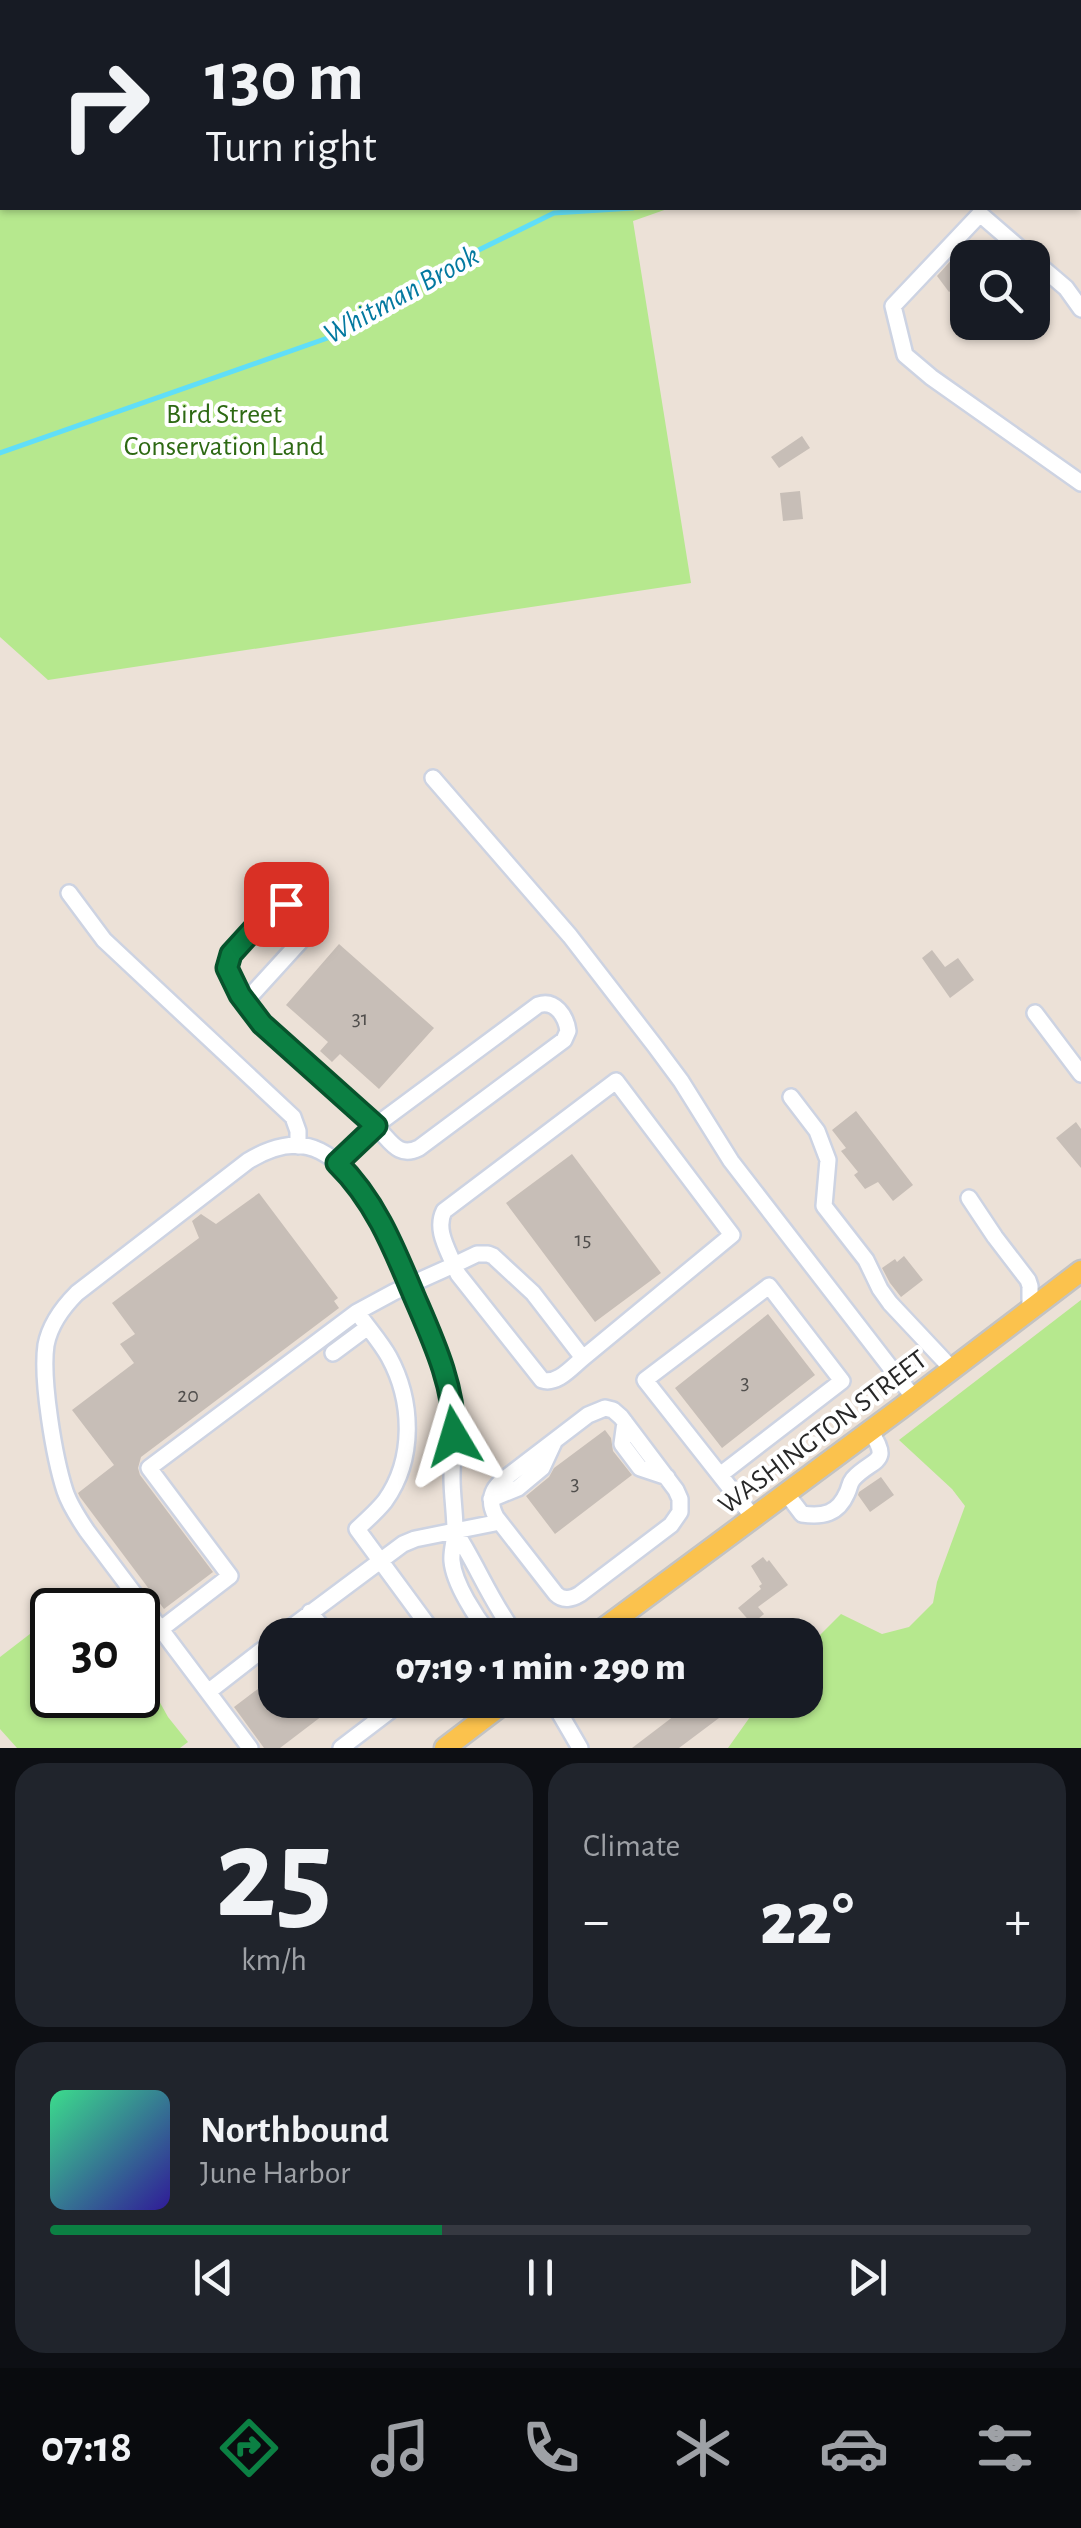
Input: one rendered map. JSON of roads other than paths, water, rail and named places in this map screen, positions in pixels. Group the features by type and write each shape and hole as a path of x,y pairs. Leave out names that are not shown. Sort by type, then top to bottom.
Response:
{"main road":[{"name":"WASHINGTON STREET","path":"618,1618 1081,1271"},
{"path":"445,1748 484,1718"}],"street":[{"path":"955,240 980,214 1011,240"},
{"path":"950,246 893,306 906,355 1081,484"},
{"path":"1050,274 1081,309"},
{"path":"433,778 570,936 681,1081 731,1160 914,1398"},
{"path":"69,893 104,940 293,1117 298,1131 292,1146"},
{"path":"244,1003 307,934 307,919 292,905 284,903 271,910 228,958 227,968 244,1003 262,1024 376,1126 399,1150 406,1153 562,1042 568,1031 566,1022 553,1005 538,1005 376,1126 337,1163"},
{"path":"1035,1013 1081,1074"},
{"path":"616,1080 732,1235 548,1382 542,1380 462,1282 454,1264 440,1230 444,1211 616,1080"},
{"path":"791,1097 817,1131 828,1160 824,1206 866,1260 890,1303 952,1369"},
{"path":"130,1588 87,1532 65,1491 47,1393 46,1344 63,1307 76,1292 248,1161 270,1150 292,1146 320,1151 337,1163 373,1207 439,1358 454,1424 452,1563 479,1618"},
{"path":"969,1198 1028,1280 1030,1310"},
{"path":"250,1748 160,1628 230,1576 149,1468 357,1312 477,1254 493,1256 533,1293 582,1358"},
{"path":"720,1476 842,1381 769,1286 645,1380 720,1476 753,1517"},
{"path":"357,1312 394,1368 404,1396 407,1426 403,1460 394,1486 381,1506 357,1528 423,1618"},
{"path":"333,1353 368,1327"},
{"path":"600,1409 613,1410 624,1422 667,1478 681,1508 678,1519 573,1598 556,1594 500,1522 492,1499 498,1484 551,1449 600,1409"},
{"path":"786,1493 802,1514 820,1517 840,1505 853,1479 879,1459 881,1452 870,1431"},
{"path":"836,1456 853,1479"},
{"path":"302,1618 410,1541 500,1522"},
{"path":"455,1531 504,1618"},
{"path":"310,1612 315,1618"},
{"path":"208,1692 258,1653"},
{"path":"341,1748 371,1718"},
{"path":"562,1718 580,1748"}],"waterway":[{"name":"Whitman Brook","path":"0,453 339,334 440,269 554,213 601,210"}],"park label":[{"name":"Bird Street Conservation Land","path":"224,429"}]}
